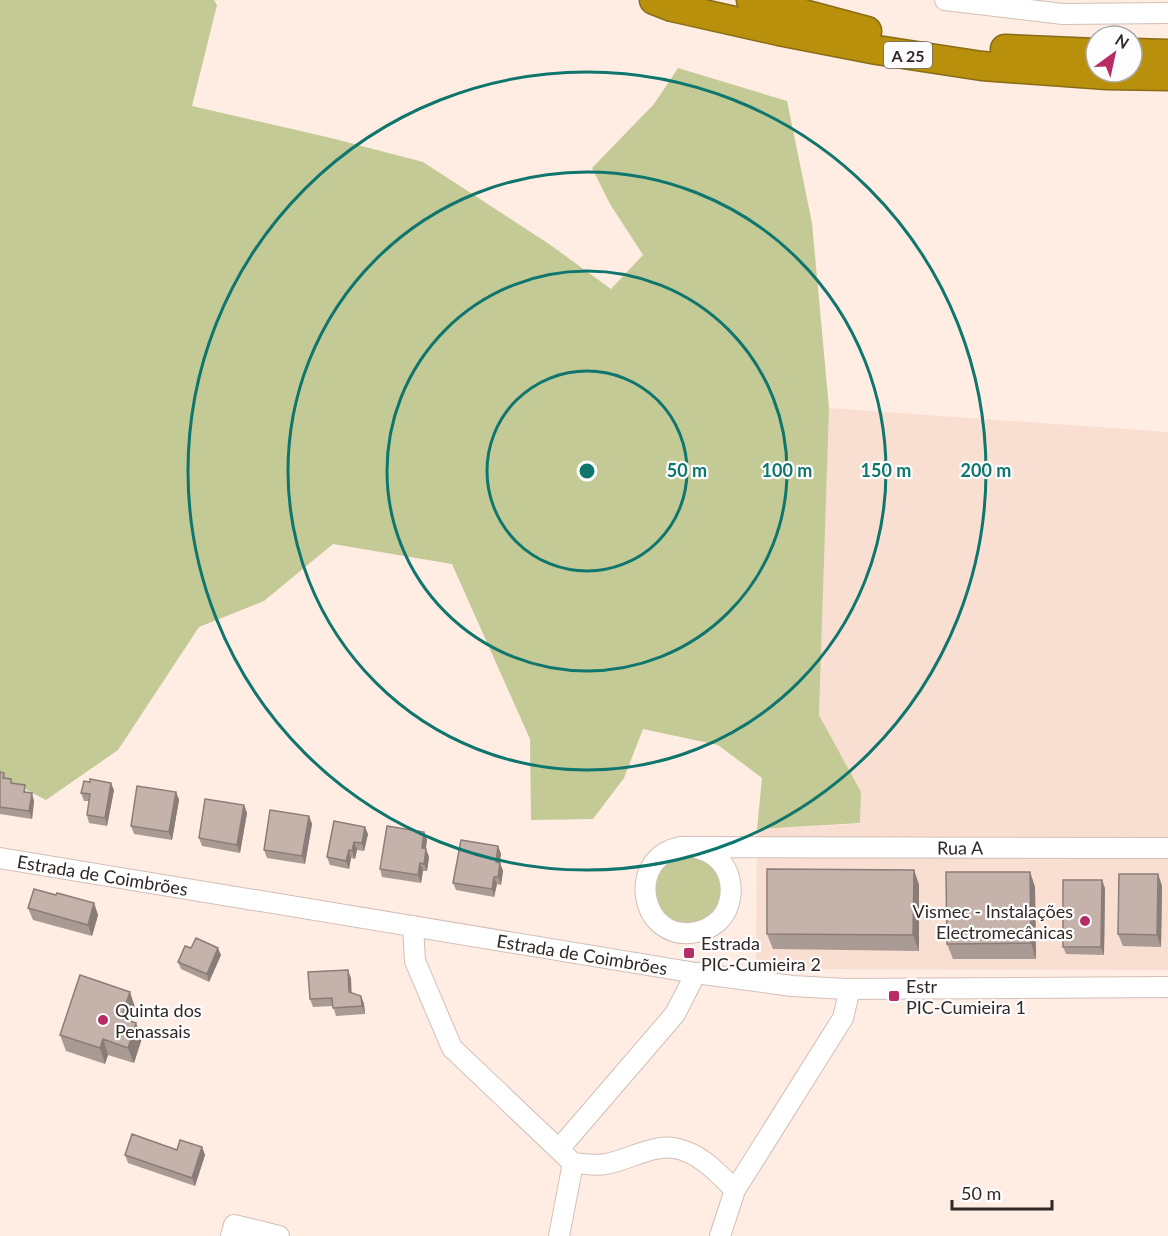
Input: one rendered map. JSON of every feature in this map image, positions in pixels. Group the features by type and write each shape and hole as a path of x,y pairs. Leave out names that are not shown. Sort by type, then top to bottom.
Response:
{"highway":[{"name":"A 25","path":"654,0 672,7 779,31 877,50 982,66 1107,75 1168,76"},
{"name":"A 25","path":"751,0 877,33 980,48 1084,52"},
{"path":"1144,53 1168,54"}],"street":[{"path":"945,0 1063,14 1168,13"},
{"path":"695,847 709,852 720,861 728,873 732,888 730,902 724,915 714,925 687,934 673,931 661,924 651,913 646,900 645,886 648,873 656,861 667,852 695,847"},
{"name":"Rua A","path":"695,847 1168,848"},
{"path":"728,873 739,857 751,848"},
{"name":"Estrada de Coimbrões","path":"0,858 696,973 792,986 847,989 1168,987"},
{"path":"413,926 415,961 452,1048 573,1163 604,1165 656,1149 674,1148 693,1155 709,1165 735,1190"},
{"path":"559,1149 675,1014 696,973"},
{"path":"720,1236 735,1190 843,1018 848,998 847,989"},
{"path":"559,1236 573,1163"},
{"path":"231,1236 234,1225 279,1236"}],"shaded area":[{"path":"829,408 1168,432 1168,970 756,969 757,829 860,824 861,792 819,715"}],"green space":[{"path":"0,0 214,0 217,5 192,106 423,162 549,244 611,289 643,255 610,204 592,168 654,104 678,68 787,101 812,223 829,408 819,715 861,792 860,823 757,829 762,778 718,745 643,729 624,778 593,819 531,820 530,739 452,564 333,544 264,601 199,627 118,750 46,800 0,776"},
{"path":"682,856 696,856 708,861 718,871 723,890 718,909 708,919 696,924 682,924 670,919 660,909 655,897 655,883 660,871 670,861"}],"building":[{"path":"0,772 4,773 3,778 11,779 11,783 25,785 24,792 32,793 29,811 0,807"},
{"path":"90,779 111,783 105,818 87,815 90,794 81,793 84,781 90,782"},
{"path":"137,786 176,792 169,832 131,826"},
{"path":"205,799 244,805 237,845 199,838"},
{"path":"270,810 309,816 302,856 264,850"},
{"path":"334,821 365,827 362,843 354,842 346,861 327,857"},
{"path":"387,826 424,832 422,848 426,849 424,864 420,863 418,875 380,869"},
{"path":"461,840 498,846 496,862 500,863 498,877 494,877 492,889 453,883"},
{"path":"767,869 914,870 913,935 767,934"},
{"path":"946,872 1030,872 1031,943 947,944"},
{"path":"1119,874 1158,874 1157,935 1118,934"},
{"name":"Vismec - Instalações Electromecânicas","path":"1063,880 1102,880 1101,947 1063,947"},
{"path":"34,889 94,903 88,925 28,908"},
{"path":"196,938 218,948 207,974 178,962 185,946 191,948"},
{"path":"348,970 349,992 361,996 362,1006 333,1008 332,998 310,999 308,972"},
{"name":"Quinta dos Penassais","path":"80,975 130,992 121,1018 136,1023 128,1048 103,1039 100,1048 60,1035"},
{"path":"132,1134 177,1150 180,1140 202,1147 192,1178 125,1155"}],"place":[{"name":"Vismec - Instalações Electromecânicas","path":"1085,921"},
{"name":"Estrada PIC-Cumieira 2","path":"689,953"},
{"name":"Estr PIC-Cumieira 1","path":"894,996"},
{"name":"Quinta dos Penassais","path":"103,1020"}]}
